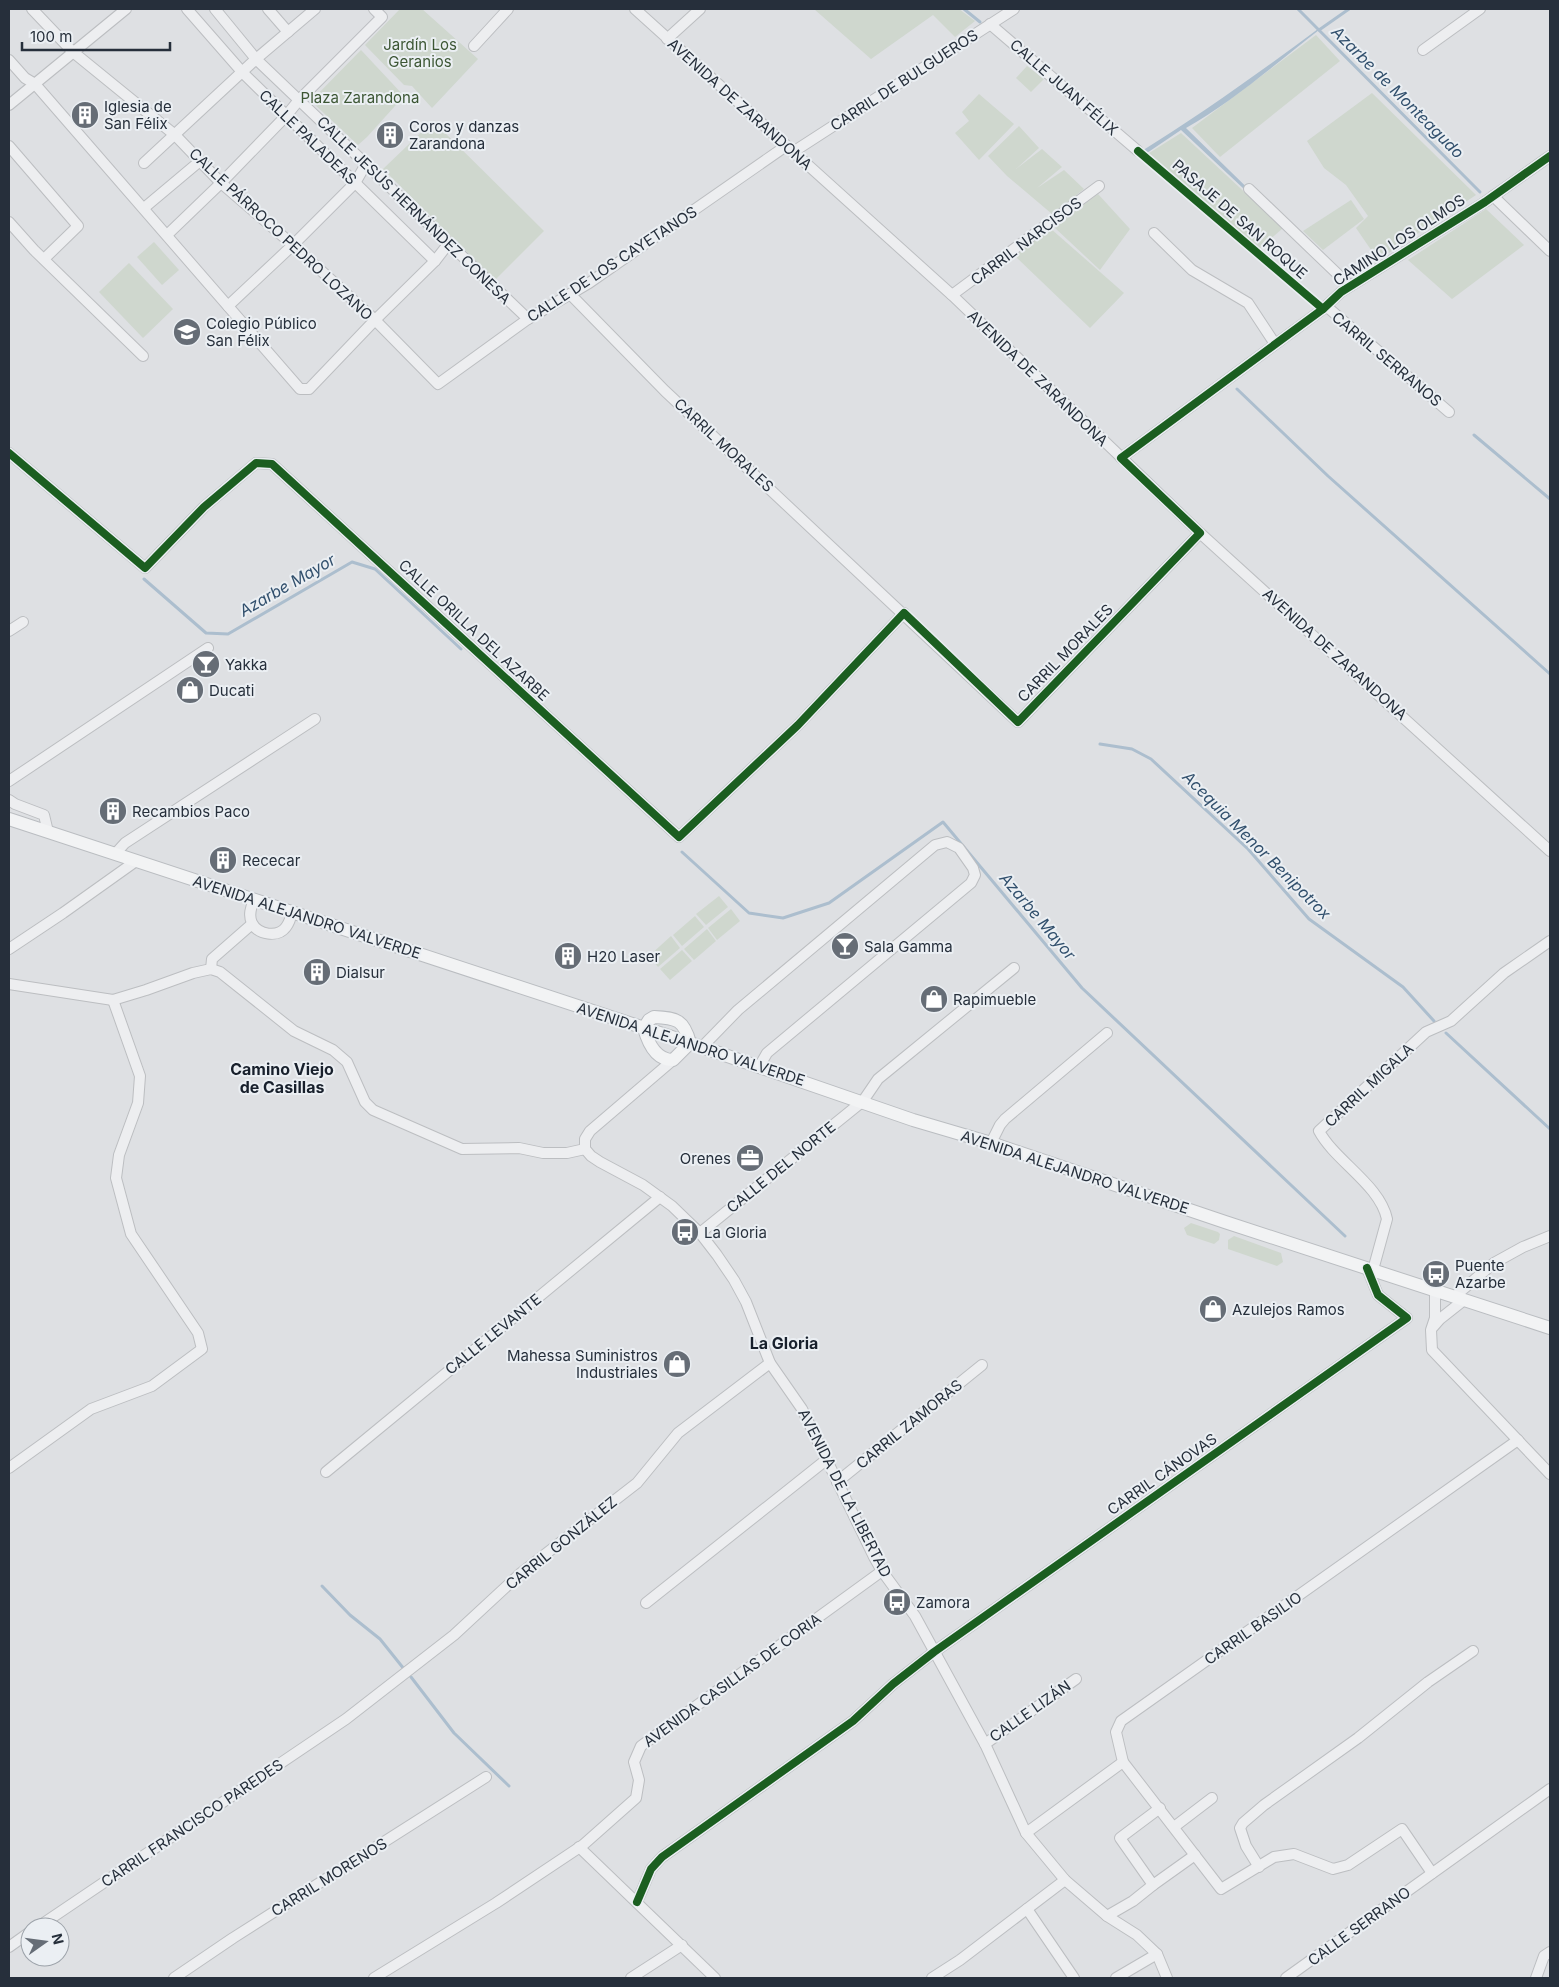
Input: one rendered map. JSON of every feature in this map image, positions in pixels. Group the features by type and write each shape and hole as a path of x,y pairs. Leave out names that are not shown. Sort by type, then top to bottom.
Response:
{"main road":[{"name":"AVENIDA ALEJANDRO VALVERDE","path":"9,819 696,1045 913,1120 992,1143 1435,1291"},
{"path":"654,1017 675,1019 683,1025 696,1045 673,1060 662,1059 646,1038 644,1028 649,1020 654,1017"},
{"path":"1435,1291 1550,1328"}],"street":[{"name":"CALLE PÁRROCO PEDRO LOZANO","path":"32,9 73,52 174,135 221,183 293,245 375,320 438,384"},
{"path":"9,105 126,9"},
{"name":"CALLE PALADEAS","path":"187,9 242,73 435,261"},
{"name":"CALLE JESÚS HERNÁNDEZ CONESA","path":"215,9 256,59 528,319"},
{"path":"268,9 288,32"},
{"path":"144,163 256,59 315,9"},
{"path":"167,235 221,183 299,100 382,17 374,9"},
{"path":"474,46 508,9"},
{"name":"AVENIDA DE ZARANDONA","path":"635,9 952,295 1200,533 1550,851"},
{"path":"667,39 700,9"},
{"name":"CARRIL DE BULGUEROS","path":"789,149 1014,9"},
{"path":"1423,50 1480,9"},
{"name":"CALLE JUAN FÉLIX","path":"990,24 1138,151"},
{"path":"9,60 25,78 35,84 300,389 309,389 435,261 450,243"},
{"path":"9,146 78,226 44,259"},
{"name":"CALLE DE LOS CAYETANOS","path":"438,384 528,319 597,277 789,149"},
{"name":"CAMINO LOS OLMOS","path":"1121,458 1326,306 1341,292 1493,196 1550,156"},
{"path":"144,208 200,161"},
{"path":"228,306 355,183 366,164"},
{"name":"CARRIL NARCISOS","path":"952,295 1099,186"},
{"path":"1250,189 1350,286"},
{"path":"1493,196 1550,250"},
{"path":"9,222 143,356"},
{"path":"1154,233 1192,270 1248,303 1275,344"},
{"name":"CARRIL MORALES","path":"570,294 666,391 904,612 1018,722 1200,533"},
{"name":"CARRIL SERRANOS","path":"1326,306 1449,412"},
{"name":"CALLE ORILLA DEL AZARBE","path":"9,453 146,568 204,506 256,463 272,464 679,837 798,725 904,612"},
{"path":"9,631 23,622"},
{"path":"9,781 208,648"},
{"path":"115,854 125,843 315,719"},
{"path":"9,800 44,815 48,832"},
{"path":"696,1045 935,845 947,842 958,848 974,868 975,875 972,883 767,1053 760,1067"},
{"path":"9,949 136,861"},
{"path":"254,900 250,911 252,924 264,933 278,932 286,927 292,912"},
{"path":"211,969 212,959 252,924"},
{"name":"CARRIL MIGALA","path":"1370,1269 1386,1219 1385,1210 1367,1186 1324,1141 1319,1131 1426,1032 1450,1021 1504,973 1550,941"},
{"name":"CALLE DEL NORTE","path":"700,1233 862,1101 878,1079 1014,968"},
{"path":"9,984 112,1000 146,990 192,972 211,969 220,972 294,1031 333,1050 347,1062 365,1102 373,1110 462,1150 519,1148 543,1153 567,1154 586,1149 585,1139 590,1131 673,1060"},
{"path":"9,1468 91,1409 152,1386 202,1349 198,1332 131,1234 116,1178 119,1156 138,1103 140,1076 112,1000"},
{"path":"992,1143 1000,1125 1005,1119 1107,1033"},
{"path":"655,1052 658,1063 657,1074"},
{"name":"AVENIDA DE LA LIBERTAD","path":"586,1149 591,1156 600,1162 643,1185 660,1197 700,1233 734,1280 746,1302 770,1362 802,1409 882,1571 915,1616 984,1744 1026,1833 1064,1880 1107,1916 1137,1935 1157,1954 1167,1978"},
{"name":"CALLE LEVANTE","path":"326,1472 660,1197"},
{"path":"1431,1330 1440,1318 1494,1263 1523,1247 1550,1236"},
{"name":"CARRIL CÁNOVAS","path":"637,1902 651,1869 662,1857 853,1721 893,1684 934,1652 1407,1318 1378,1295 1370,1269"},
{"path":"1435,1291 1435,1318 1431,1330 1432,1350 1550,1474"},
{"name":"CARRIL GONZÁLEZ","path":"346,1719 454,1635 520,1573 637,1483 678,1433 770,1362"},
{"name":"CARRIL ZAMORAS","path":"837,1482 982,1365"},
{"name":"CARRIL BASILIO","path":"1123,1762 1116,1732 1121,1721 1518,1440"},
{"path":"646,1603 826,1460"},
{"name":"AVENIDA CASILLAS DE CORIA","path":"374,1978 496,1903 579,1847 636,1798 639,1780 634,1762 641,1746 882,1571"},
{"path":"1258,1867 1246,1846 1240,1828 1243,1823 1264,1805 1358,1738 1428,1682 1473,1651"},
{"name":"CALLE LIZÁN","path":"984,1744 1076,1679"},
{"name":"CARRIL FRANCISCO PAREDES","path":"53,1917 346,1719"},
{"path":"1026,1833 1123,1762 1222,1889 1274,1857 1294,1854 1333,1869 1348,1865 1402,1829 1432,1873"},
{"name":"CARRIL MORENOS","path":"174,1978 233,1938 486,1777"},
{"name":"CALLE SERRANO","path":"1286,1978 1550,1789"},
{"path":"1174,1827 1212,1798"},
{"path":"1153,1886 1120,1838 1160,1808"},
{"path":"579,1847 715,1978"},
{"path":"1107,1916 1133,1901 1195,1854"},
{"path":"932,1978 960,1960 1064,1880"},
{"path":"1028,1909 1074,1978"},
{"path":"9,1947 20,1939"},
{"path":"631,1978 682,1945"},
{"path":"1536,1978 1544,1956 1550,1952"},
{"path":"1116,1978 1157,1954"}],"green space":[{"name":"Jardín Los Geranios","path":"400,9 422,9 478,59 432,108 412,86 404,85 365,45"},
{"path":"814,9 959,9 975,21 955,37 933,15 871,59"},
{"path":"1316,35 1340,61 1220,157 1192,128"},
{"name":"Plaza Zarandona","path":"361,50 404,96 358,145 311,101"},
{"path":"1027,66 1044,79 1031,92 1016,78"},
{"path":"1372,93 1476,195 1378,260 1356,228 1368,216 1346,185 1324,168 1307,141"},
{"path":"979,94 1014,124 979,160 955,133 969,121 962,112"},
{"path":"433,121 544,231 495,280 383,169"},
{"path":"1019,126 1039,148 1016,169 1042,149 1062,167 1037,188 1064,170 1084,189 1052,214 1007,176 988,156"},
{"path":"1181,133 1283,228 1259,249 1146,155"},
{"path":"1098,194 1130,229 1100,270 1054,227"},
{"path":"1351,200 1364,219 1323,250 1303,231"},
{"path":"1486,209 1524,245 1452,299 1408,260"},
{"path":"1050,228 1124,293 1090,328 1014,255"},
{"path":"154,242 179,270 162,285 137,257"},
{"path":"129,263 173,309 143,338 99,292"},
{"path":"719,896 728,907 706,925 696,914"},
{"path":"731,909 740,921 717,940 708,928"},
{"path":"695,916 704,927 682,946 673,935"},
{"path":"707,929 716,941 694,960 684,949"},
{"path":"671,936 680,948 658,967 649,956"},
{"path":"682,950 692,961 670,980 660,969"},
{"path":"1191,1223 1218,1232 1220,1234 1219,1240 1214,1244 1187,1235 1184,1228"},
{"path":"1234,1236 1281,1253 1283,1262 1277,1266 1228,1249 1228,1240"}],"water":[{"path":"1318,29 1220,107 1186,128 1277,217 1276,219 1181,130 1141,157 1137,154 1274,62"}],"waterway":[{"path":"964,9 980,22"},
{"name":"Azarbe de Monteagudo","path":"1298,9 1480,192"},
{"path":"1319,30 1349,9"},
{"path":"1237,389 1328,476 1550,674"},
{"path":"1474,435 1550,499"},
{"name":"Azarbe Mayor","path":"144,579 206,633 228,634 352,562 375,569 461,649"},
{"name":"Acequia Menor Benipotrox","path":"1100,744 1132,749 1151,759 1248,849 1309,919 1403,987 1434,1021"},
{"name":"Azarbe Mayor","path":"682,852 749,913 783,918 829,903 943,822 1082,988 1345,1236"},
{"name":"Acequia Menor Benipotrox","path":"1446,1033 1550,1129"},
{"path":"322,1586 350,1615 380,1639 404,1669"},
{"path":"411,1677 454,1733 509,1786"}],"cycle path":[{"name":"PASAJE DE SAN ROQUE","path":"1138,151 1323,309"},
{"path":"9,453 145,568 204,507 256,463 272,464 679,837 798,725 904,613 1018,722 1200,533 1121,458 1323,309 1341,292 1485,202 1550,156"},
{"path":"637,1902 651,1869 662,1857 853,1721 893,1684 934,1652 1407,1318 1378,1295 1367,1268"}],"place":[{"name":"Iglesia de San Félix","path":"85,115"},
{"name":"Coros y danzas Zarandona","path":"390,135"},
{"name":"Colegio Público San Félix","path":"187,332"},
{"name":"Yakka","path":"206,664"},
{"name":"Ducati","path":"190,690"},
{"name":"Recambios Paco","path":"113,811"},
{"name":"Rececar","path":"223,860"},
{"name":"Sala Gamma","path":"845,946"},
{"name":"H20 Laser","path":"568,956"},
{"name":"Dialsur","path":"317,972"},
{"name":"Rapimueble","path":"934,999"},
{"name":"Orenes","path":"750,1158"},
{"name":"La Gloria","path":"685,1232"},
{"name":"Puente Azarbe","path":"1436,1274"},
{"name":"Azulejos Ramos","path":"1213,1309"},
{"name":"Mahessa Suministros Industriales","path":"677,1364"},
{"name":"Zamora","path":"897,1602"}],"district":[{"name":"Camino Viejo de Casillas","path":"282,1078"},
{"name":"La Gloria","path":"784,1343"}]}
